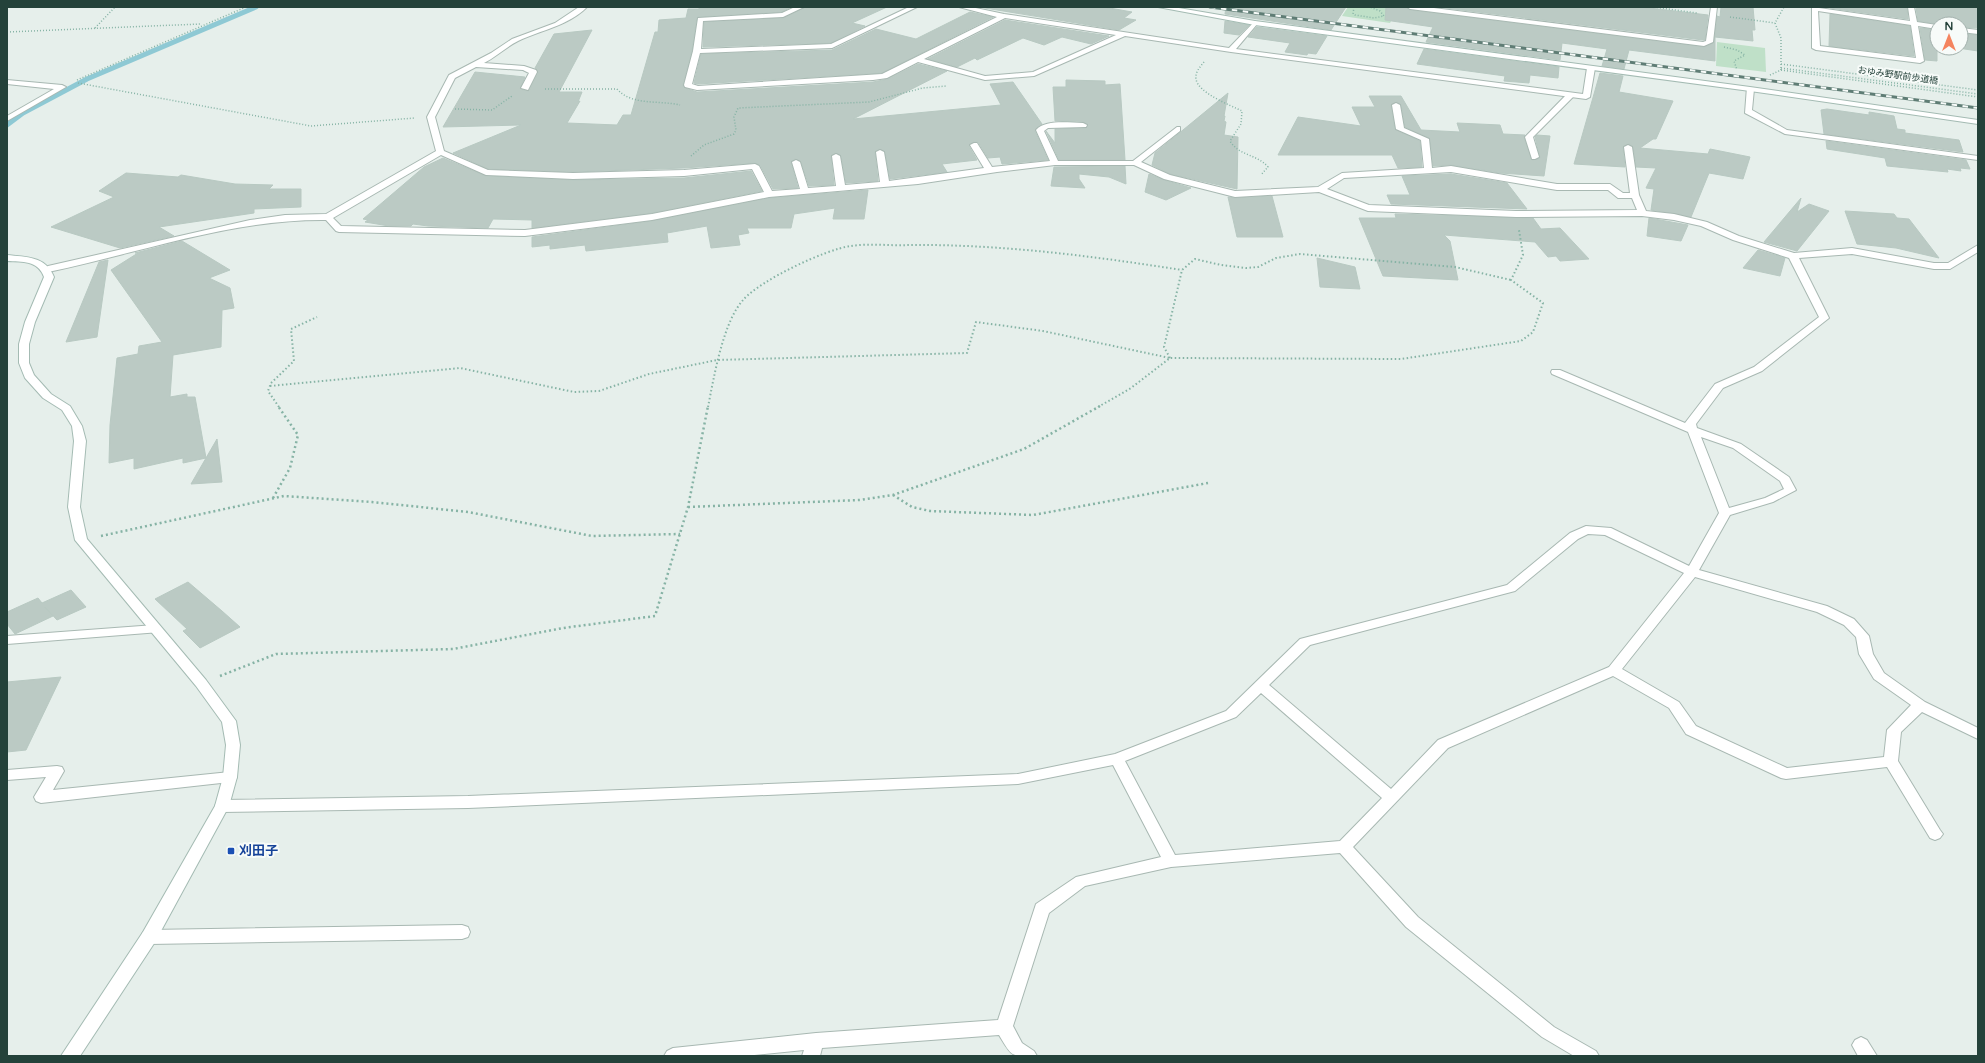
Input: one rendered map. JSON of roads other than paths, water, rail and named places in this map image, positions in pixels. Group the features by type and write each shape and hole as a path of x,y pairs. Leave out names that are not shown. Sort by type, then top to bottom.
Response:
{"street":[{"path":"440,152 431,117 452,77 494,55 514,40 537,30 557,24 584,7"},
{"path":"771,7 783,15"},
{"path":"801,7 783,15 700,19 698,51 688,85 697,88 874,78 884,76 1004,16"},
{"path":"698,51 832,46 914,7"},
{"path":"962,7 1004,16 1231,50 1586,97 1591,68"},
{"path":"1161,7 1255,23 1750,89 1978,122"},
{"path":"1410,7 1704,44 1709,42 1714,7"},
{"path":"1912,7 1913,23 1920,61 1816,48 1815,8 1913,23 1929,26"},
{"path":"1231,50 1255,23"},
{"path":"916,59 985,78 1034,74 1125,33"},
{"path":"475,65 524,68 533,72 524,88"},
{"path":"7,82 62,86 7,119"},
{"path":"1750,89 1748,111 1785,132 1978,158"},
{"path":"1535,157 1529,137 1571,95"},
{"path":"1396,105 1400,128 1425,139 1428,171"},
{"path":"1055,163 1040,130 1046,126 1083,125"},
{"path":"1135,163 1177,129"},
{"path":"974,145 989,170"},
{"path":"1628,147 1635,195 1642,212"},
{"path":"440,152 476,166 486,172 573,176 684,173 755,166 769,194"},
{"path":"48,269 97,260 174,238 280,218 328,217 440,152"},
{"path":"880,152 885,184"},
{"path":"836,156 841,188"},
{"path":"796,162 805,191"},
{"path":"328,217 339,229 525,233 652,217 769,194 926,180 989,170 1055,163 1135,163 1168,177 1235,194 1320,189 1368,208 1516,214 1642,212 1704,224 1736,238 1793,256 1852,251 1934,266 1950,266 1978,248"},
{"path":"1320,189 1342,176 1465,170 1557,187 1610,187 1621,196 1635,195"},
{"path":"1725,513 1690,424 1719,386 1758,369 1824,318 1793,256"},
{"path":"7,258 35,261 44,264 48,269 50,276 30,322 24,344 24,363 29,376 47,396 66,408 77,426 80,441 74,507 81,540 201,683 229,721 233,745 230,777 222,806 149,937 70,1056"},
{"path":"1028,1056 1016,1048 1004,1027 1042,909 1081,881 1171,861 1344,847 1443,744 1614,670 1692,572 1725,513 1769,500 1790,490 1785,479 1737,446 1692,430 1556,372"},
{"path":"222,806 468,802 1018,778 1117,759 1232,714 1305,642 1511,588 1574,536 1586,530 1607,531 1692,572 1822,609 1849,622 1862,636 1866,654 1879,676 1920,705 1978,734"},
{"path":"7,640 155,629"},
{"path":"1614,670 1674,705 1691,730 1786,774 1891,761"},
{"path":"1261,685 1391,798"},
{"path":"1920,705 1894,730 1891,761 1935,834"},
{"path":"1117,759 1171,861"},
{"path":"7,775 57,771 41,797 230,777"},
{"path":"1344,847 1412,922 1548,1032 1590,1056"},
{"path":"149,937 462,932"},
{"path":"673,1056 813,1049 1004,1027"}],"waterway":[{"path":"7,125 23,113 87,79 256,7"}],"railway":[{"path":"1210,7 1978,108"}],"place":[{"name":"刈田子","path":"231,851"}]}
